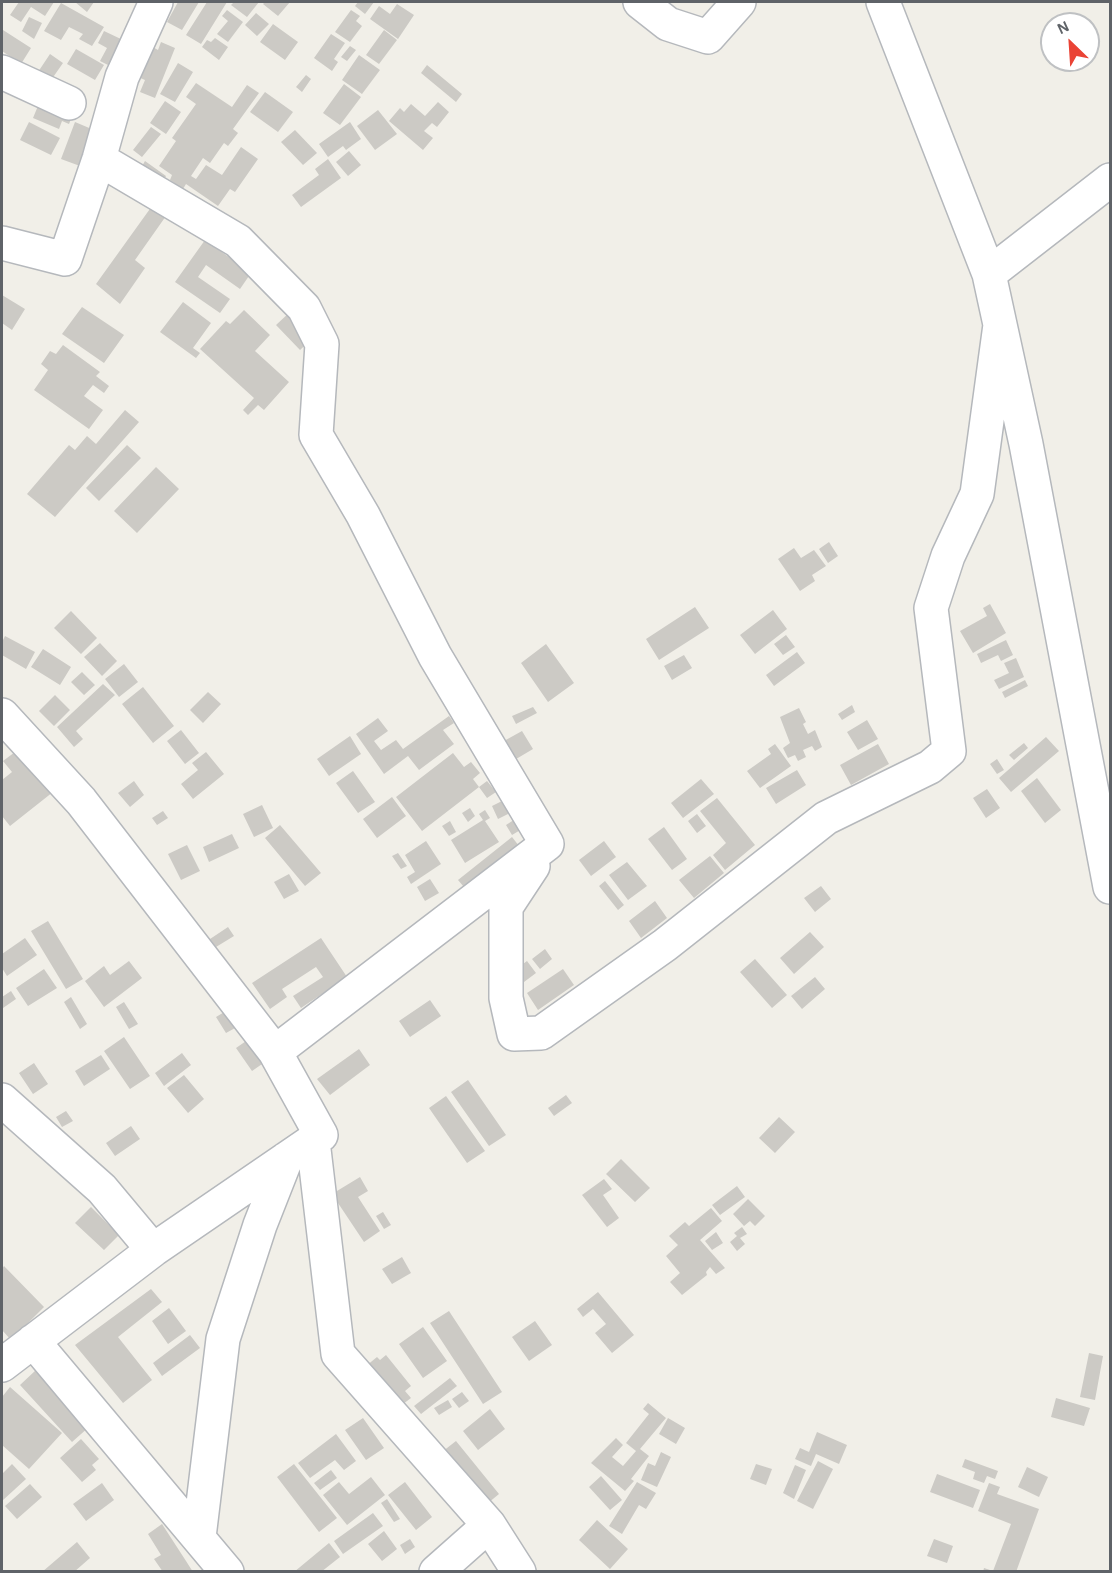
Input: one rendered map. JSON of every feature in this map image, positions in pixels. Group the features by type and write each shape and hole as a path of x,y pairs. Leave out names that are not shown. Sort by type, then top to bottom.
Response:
{"street":[{"path":"2,243 65,259 99,159 122,77 156,2"},
{"path":"640,2 668,24 708,37 739,2"},
{"path":"883,2 989,274 1026,444 1110,887"},
{"path":"2,72 69,103"},
{"path":"99,159 238,241 304,308 322,344 316,435 363,515 435,656 547,844"},
{"path":"989,274 1110,180"},
{"path":"547,844 506,907 506,998 514,1034 541,1033 665,945 826,818 930,767 949,751 931,608 948,556 977,494 1000,325"},
{"path":"2,715 81,801 275,1052 321,1135 153,1250 2,1365"},
{"path":"275,1052 547,844"},
{"path":"2,1100 102,1189 153,1250"},
{"path":"313,1141 338,1354 489,1525 519,1572"},
{"path":"200,1537 223,1339 260,1226 286,1159"},
{"path":"33,1341 228,1572"},
{"path":"436,1572 489,1525"}],"building":[{"path":"19,2 54,2 45,16 31,7 21,22 10,15"},
{"path":"75,2 94,2 87,12"},
{"path":"178,2 199,2 182,30 167,22"},
{"path":"207,2 227,2 201,44 186,35"},
{"path":"234,2 259,2 247,17 231,5"},
{"path":"265,2 290,2 278,16 263,4"},
{"path":"358,2 374,2 365,14 355,6"},
{"path":"61,3 104,27 92,46 79,39 83,34 69,27 61,40 44,31"},
{"path":"397,4 414,15 398,39 370,19 379,6 390,14"},
{"path":"227,10 243,22 228,42 217,34 228,21 222,16"},
{"path":"351,10 360,16 356,21 362,26 350,42 335,32"},
{"path":"256,13 269,24 257,36 245,25"},
{"path":"29,17 42,23 34,39 22,31"},
{"path":"273,24 298,42 285,60 260,42"},
{"path":"3,30 31,48 21,64 2,51"},
{"path":"384,30 397,40 379,64 366,55"},
{"path":"104,31 123,40 110,66 100,61 107,48 98,43"},
{"path":"331,34 345,43 334,59 338,62 332,71 314,58"},
{"path":"215,38 228,47 219,60 202,47 207,40 211,42"},
{"path":"161,42 175,48 155,98 140,92 145,80 138,77 151,46 158,50"},
{"path":"350,46 356,50 347,61 341,57"},
{"path":"76,49 104,65 95,80 67,64"},
{"path":"50,54 63,63 49,83 36,75"},
{"path":"359,55 380,70 362,94 342,80"},
{"path":"178,63 193,72 175,102 160,94"},
{"path":"427,65 462,94 456,102 421,73"},
{"path":"306,75 311,79 302,92 296,87"},
{"path":"196,83 232,107 247,85 259,93 233,129 238,133 228,146 224,143 210,163 203,158 191,176 196,179 206,165 222,175 241,147 258,159 235,192 230,189 218,206 186,184 183,189 170,180 172,175 159,166 176,141 172,138 196,104 186,97"},
{"path":"344,84 361,97 340,125 323,113"},
{"path":"265,92 293,112 278,132 250,112"},
{"path":"40,101 73,114 69,124 62,121 59,129 33,118"},
{"path":"165,101 181,112 166,134 150,123"},
{"path":"438,102 449,112 437,127 432,123 424,131 433,138 423,150 389,121 400,108 404,112 411,104 425,116"},
{"path":"378,110 397,134 375,150 357,126"},
{"path":"29,122 60,138 51,155 20,140"},
{"path":"75,122 94,130 80,166 61,159"},
{"path":"350,122 361,139 346,150 343,146 328,157 319,144"},
{"path":"151,127 161,134 142,157 133,150"},
{"path":"295,130 317,153 303,165 281,142"},
{"path":"349,151 361,165 348,176 336,162"},
{"path":"328,159 341,178 301,207 292,195 319,175 315,169"},
{"path":"145,161 166,176 162,183 141,168"},
{"path":"152,206 166,216 135,260 145,268 120,304 96,284"},
{"path":"205,240 251,273 240,289 206,265 198,277 230,299 220,313 175,282"},
{"path":"2,295 25,309 12,330 2,323"},
{"path":"183,302 211,323 193,348 200,353 196,358 160,332"},
{"path":"82,307 124,335 104,363 62,334"},
{"path":"244,310 270,335 255,351 289,382 264,410 258,405 248,415 243,410 254,398 200,349 226,321 230,324"},
{"path":"290,312 314,337 300,350 276,325"},
{"path":"63,345 100,372 96,376 109,386 104,393 93,385 84,396 103,410 89,429 34,390 48,370 41,364 50,351 56,354"},
{"path":"125,410 139,422 55,517 27,494 69,445 75,450 87,436 96,444"},
{"path":"127,445 141,458 99,501 86,488"},
{"path":"156,467 179,489 137,533 114,511"},
{"path":"829,542 838,556 828,563 819,549"},
{"path":"794,548 801,558 814,550 826,566 812,575 815,581 800,591 778,559"},
{"path":"990,604 1006,633 973,653 960,631 987,616 983,608"},
{"path":"695,607 709,628 659,660 646,639"},
{"path":"773,610 787,629 755,654 740,635"},
{"path":"71,611 97,638 81,654 54,628"},
{"path":"786,635 795,647 783,655 774,644"},
{"path":"5,636 35,652 26,669 2,655 2,642"},
{"path":"1006,640 1013,655 1001,661 998,655 981,663 977,654"},
{"path":"100,643 117,661 102,676 84,657"},
{"path":"546,644 574,683 548,702 521,663"},
{"path":"43,649 71,667 60,685 31,667"},
{"path":"797,652 805,663 774,686 766,675"},
{"path":"684,655 692,668 672,680 664,666"},
{"path":"1016,658 1024,677 999,689 994,680 1009,673 1004,663"},
{"path":"124,664 138,682 119,697 105,679"},
{"path":"82,672 95,685 84,695 71,682"},
{"path":"1025,680 1028,686 1005,698 1002,692"},
{"path":"103,684 115,695 76,731 83,739 74,747 57,727"},
{"path":"143,687 174,726 153,743 122,704"},
{"path":"208,692 221,704 203,723 190,710"},
{"path":"55,695 70,710 54,726 39,711"},
{"path":"852,705 855,712 842,720 838,714"},
{"path":"533,707 537,713 516,724 512,716"},
{"path":"799,708 806,722 803,724 808,734 815,730 822,747 815,751 812,746 803,750 806,757 798,761 795,755 788,758 783,748 790,743 780,717"},
{"path":"449,716 454,723 443,730 454,744 419,770 408,756 384,774 356,734 378,718 388,731 374,741 381,750 396,740 403,749"},
{"path":"867,720 878,739 858,750 847,732"},
{"path":"181,730 199,753 185,764 167,741"},
{"path":"522,731 533,749 506,765 495,746"},
{"path":"350,736 361,754 329,776 317,759"},
{"path":"1046,737 1059,751 1011,792 999,778"},
{"path":"1024,743 1028,748 1014,760 1009,755"},
{"path":"775,744 791,766 760,788 747,771 771,754 768,749"},
{"path":"878,744 889,764 851,785 840,765"},
{"path":"19,749 53,792 10,826 2,816 2,780 12,772 3,761"},
{"path":"206,752 224,774 193,799 181,784 198,770 192,763"},
{"path":"453,753 464,767 471,762 480,773 473,779 479,787 422,831 396,797"},
{"path":"997,759 1004,770 997,774 990,764"},
{"path":"797,770 806,785 776,804 766,788"},
{"path":"353,771 375,802 358,813 336,783"},
{"path":"1037,778 1061,810 1045,823 1021,791"},
{"path":"701,779 714,794 683,818 671,803"},
{"path":"134,781 144,795 130,807 118,793"},
{"path":"487,781 496,792 487,798 479,787"},
{"path":"987,789 1000,808 986,818 973,798"},
{"path":"392,797 406,816 377,838 363,819"},
{"path":"717,798 755,845 725,870 713,855 726,843 700,811"},
{"path":"504,800 510,813 498,819 492,806"},
{"path":"262,805 273,828 254,837 243,814"},
{"path":"470,808 475,816 468,822 462,813"},
{"path":"485,810 490,818 485,821 499,842 465,863 451,840 483,820 479,814"},
{"path":"163,811 168,818 157,825 152,818"},
{"path":"697,814 706,826 697,833 688,821"},
{"path":"520,816 527,826 512,835 506,825"},
{"path":"450,821 456,832 449,836 442,826"},
{"path":"280,825 321,873 305,886 265,838"},
{"path":"664,827 687,859 672,870 648,839"},
{"path":"232,834 239,848 209,862 203,847"},
{"path":"512,837 523,851 469,893 458,880"},
{"path":"426,841 441,864 411,884 407,877 415,872 405,855"},
{"path":"604,841 616,857 591,876 579,860"},
{"path":"187,845 200,871 181,880 168,854"},
{"path":"398,853 407,866 401,869 392,856"},
{"path":"710,856 724,873 694,898 679,880"},
{"path":"627,862 647,886 628,900 609,875"},
{"path":"289,874 299,891 284,899 274,882"},
{"path":"430,879 439,893 425,901 417,887"},
{"path":"605,881 624,905 618,910 599,886"},
{"path":"821,886 831,899 815,912 804,898"},
{"path":"655,901 667,918 641,938 629,921"},
{"path":"48,921 83,979 66,989 31,931"},
{"path":"228,927 234,936 216,947 210,939"},
{"path":"810,932 824,947 794,974 780,958"},
{"path":"25,938 37,955 7,976 2,968 2,954"},
{"path":"321,938 347,977 301,1008 293,996 323,977 316,967 282,989 287,997 270,1009 252,983"},
{"path":"545,949 552,959 540,969 532,959"},
{"path":"755,959 787,995 772,1008 740,972"},
{"path":"129,961 142,978 104,1007 85,981 104,966 110,975"},
{"path":"527,961 536,973 524,982 515,970"},
{"path":"44,969 57,988 28,1006 16,988"},
{"path":"563,969 574,985 538,1010 527,993"},
{"path":"815,977 825,989 802,1009 791,996"},
{"path":"11,991 16,999 3,1008 2,997"},
{"path":"71,997 87,1024 80,1029 64,1002"},
{"path":"430,1000 441,1016 410,1037 399,1021"},
{"path":"124,1002 138,1024 129,1029 116,1007"},
{"path":"236,1005 246,1022 226,1033 216,1017"},
{"path":"124,1037 150,1076 130,1089 104,1051"},
{"path":"249,1039 265,1062 252,1071 236,1048"},
{"path":"359,1049 370,1065 330,1095 317,1079"},
{"path":"182,1053 191,1065 164,1086 155,1073"},
{"path":"101,1055 110,1069 84,1086 75,1071"},
{"path":"34,1063 48,1084 33,1094 19,1073"},
{"path":"184,1075 204,1099 188,1113 167,1088"},
{"path":"468,1080 506,1135 489,1146 451,1092"},
{"path":"566,1095 572,1103 554,1116 548,1108"},
{"path":"446,1096 485,1151 467,1163 429,1108"},
{"path":"66,1111 73,1121 62,1127 56,1117"},
{"path":"779,1117 795,1132 775,1153 759,1138"},
{"path":"131,1126 140,1139 115,1156 106,1143"},
{"path":"621,1159 650,1188 635,1202 606,1174"},
{"path":"360,1177 368,1191 358,1197 380,1231 364,1242 332,1194"},
{"path":"604,1179 612,1189 603,1195 619,1218 607,1227 582,1195"},
{"path":"737,1186 745,1197 720,1215 712,1205"},
{"path":"748,1199 765,1216 755,1226 750,1221 744,1226 733,1214"},
{"path":"91,1207 119,1235 104,1250 75,1223"},
{"path":"711,1208 722,1221 700,1240 725,1268 716,1274 710,1267 706,1272 707,1275 682,1295 670,1282 680,1273 666,1256 678,1245 669,1236 685,1222 689,1226"},
{"path":"383,1212 391,1225 384,1229 376,1216"},
{"path":"742,1227 747,1234 740,1238 745,1244 737,1251 730,1242 737,1236 734,1233"},
{"path":"716,1232 723,1243 712,1250 705,1241"},
{"path":"402,1257 411,1273 392,1284 382,1269"},
{"path":"4,1266 44,1307 11,1340 2,1330 2,1269"},
{"path":"151,1289 162,1302 118,1337 152,1380 123,1403 75,1345"},
{"path":"598,1292 634,1335 612,1353 595,1333 606,1324 593,1309 583,1317 577,1309"},
{"path":"169,1308 186,1331 168,1344 152,1321"},
{"path":"449,1311 502,1392 483,1404 430,1323"},
{"path":"535,1321 552,1345 529,1361 512,1337"},
{"path":"423,1327 447,1361 423,1378 399,1344"},
{"path":"190,1335 200,1348 162,1376 153,1363"},
{"path":"1089,1353 1103,1356 1095,1400 1080,1397"},
{"path":"386,1355 411,1386 405,1391 411,1398 399,1407 366,1366 377,1357 380,1360"},
{"path":"36,1370 89,1427 72,1442 20,1385"},
{"path":"450,1378 457,1386 421,1414 414,1406"},
{"path":"10,1387 62,1433 29,1469 2,1445 2,1397"},
{"path":"462,1392 469,1401 459,1408 452,1399"},
{"path":"1056,1398 1090,1408 1084,1426 1051,1417"},
{"path":"448,1400 452,1407 439,1415 434,1408"},
{"path":"648,1403 666,1418 640,1449 649,1456 631,1479 634,1481 625,1491 591,1463 616,1438 623,1445 612,1457 623,1466 636,1451 626,1443 649,1414 643,1409"},
{"path":"490,1409 505,1429 478,1450 463,1431"},
{"path":"363,1418 384,1448 366,1460 345,1430"},
{"path":"668,1418 685,1428 676,1444 659,1434"},
{"path":"817,1432 847,1445 839,1464 816,1454 811,1466 795,1459 800,1448 809,1452"},
{"path":"336,1434 356,1461 344,1470 335,1460 310,1478 298,1463"},
{"path":"81,1439 99,1459 92,1465 96,1470 82,1482 60,1458"},
{"path":"456,1441 499,1494 482,1508 438,1455"},
{"path":"661,1452 671,1457 657,1487 641,1480 648,1463 655,1466"},
{"path":"965,1459 998,1471 995,1479 987,1476 984,1483 973,1479 975,1472 962,1467"},
{"path":"818,1461 833,1469 813,1509 797,1501"},
{"path":"12,1464 26,1479 2,1501 2,1474"},
{"path":"294,1464 337,1518 319,1532 277,1477"},
{"path":"756,1464 772,1469 766,1485 750,1479"},
{"path":"795,1465 806,1470 794,1499 783,1493"},
{"path":"1027,1467 1048,1477 1039,1497 1018,1487"},
{"path":"331,1470 337,1478 320,1490 314,1483"},
{"path":"937,1474 980,1490 973,1508 930,1492"},
{"path":"601,1476 622,1500 610,1510 589,1487"},
{"path":"371,1477 385,1495 347,1525 323,1495 339,1482 349,1494"},
{"path":"405,1482 432,1517 416,1530 388,1495"},
{"path":"637,1482 656,1493 646,1509 639,1505 622,1534 609,1526"},
{"path":"102,1483 114,1500 86,1521 73,1504"},
{"path":"989,1483 1000,1487 997,1494 1039,1509 1016,1572 983,1572 984,1568 993,1571 1011,1524 978,1511"},
{"path":"30,1484 42,1497 17,1519 5,1506"},
{"path":"387,1499 400,1519 394,1522 381,1503"},
{"path":"373,1513 383,1526 343,1554 334,1541"},
{"path":"597,1520 628,1549 610,1569 579,1540"},
{"path":"162,1524 193,1572 163,1572 154,1559 161,1555 148,1534"},
{"path":"384,1531 397,1549 382,1561 368,1544"},
{"path":"410,1539 415,1547 405,1554 400,1545"},
{"path":"934,1539 953,1546 947,1563 927,1556"},
{"path":"77,1542 90,1558 74,1572 42,1572"},
{"path":"329,1543 340,1557 321,1572 294,1572"}]}
